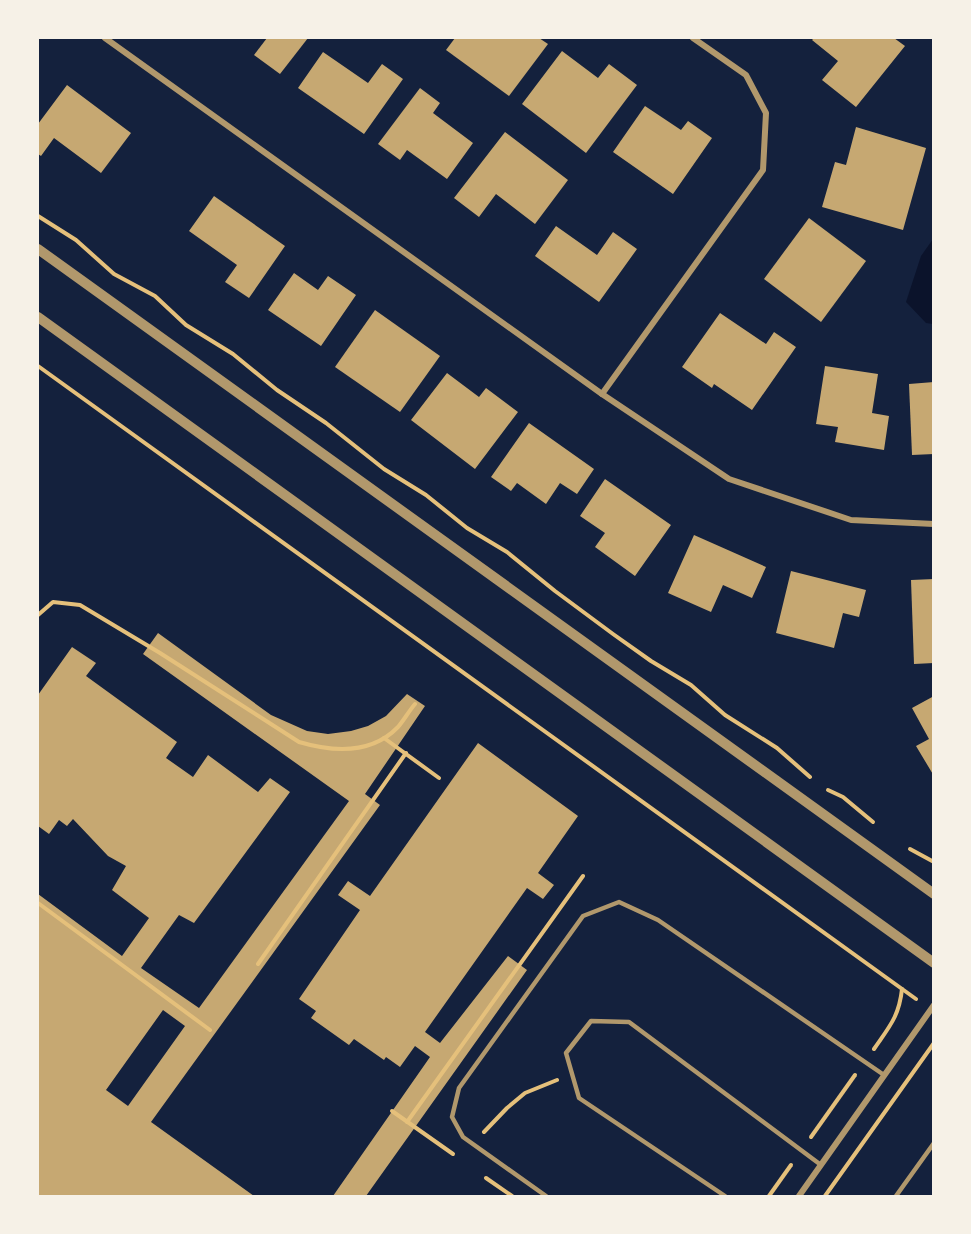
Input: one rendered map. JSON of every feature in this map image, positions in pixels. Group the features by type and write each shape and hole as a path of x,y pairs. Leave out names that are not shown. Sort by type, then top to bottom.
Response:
{"street":[{"path":"105,38 602,394 729,479 851,520 933,524"},
{"path":"602,394 763,170 766,113 746,75 693,38"},
{"path":"38,249 933,894"},
{"path":"38,317 933,963"},
{"path":"799,1197 932,1007"}],"lane":[{"path":"546,1197 463,1137 452,1117 459,1088 583,916 619,902 658,920 884,1075"},
{"path":"725,1197 579,1098 566,1053 591,1021 629,1022 821,1165"},
{"path":"896,1197 933,1143"}],"path":[{"path":"38,216 76,240 114,274 155,296 186,326 233,354 277,390 326,423 384,469 426,495 467,528 507,552 555,591 651,661 691,685 725,715 777,748 816,782"},
{"path":"38,366 902,989 932,1007"},
{"path":"38,615 53,602 80,605 299,742 325,750 356,749 378,742 397,728 415,704"},
{"path":"384,738 439,778"},
{"path":"258,964 406,753"},
{"path":"824,788 843,797 879,827"},
{"path":"906,847 933,862"},
{"path":"407,1122 583,876"},
{"path":"38,903 210,1030"},
{"path":"770,1197 896,1017 902,989"},
{"path":"825,1197 933,1043"},
{"path":"475,1146 489,1126 525,1093 572,1074"}],"water":[{"path":"933,239 934,324 926,323 906,302 921,256"}],"building":[{"path":"267,38 308,38 280,74 254,55"},
{"path":"455,38 539,38 548,44 509,96 446,50"},
{"path":"814,38 894,38 905,46 856,107 822,80 838,61 812,40"},
{"path":"562,51 598,78 609,64 637,85 586,153 522,104"},
{"path":"323,52 368,83 382,64 403,79 364,134 298,88"},
{"path":"67,85 131,133 101,173 54,138 41,156 38,154 38,124"},
{"path":"420,88 440,103 433,113 473,143 447,179 407,150 400,160 378,144"},
{"path":"645,106 681,130 688,121 712,138 673,194 613,152"},
{"path":"856,127 926,148 903,230 822,207 835,162 846,165"},
{"path":"505,132 568,180 535,224 496,194 479,217 454,198"},
{"path":"214,196 285,246 249,298 225,282 237,265 189,231"},
{"path":"809,218 866,261 821,322 764,279"},
{"path":"556,226 597,255 613,232 637,249 599,302 535,256"},
{"path":"294,273 318,290 328,276 356,295 321,346 268,310"},
{"path":"375,310 440,356 400,412 335,367"},
{"path":"720,313 766,344 774,332 796,347 752,410 714,384 712,388 682,367"},
{"path":"825,366 878,374 872,413 889,416 884,450 835,442 838,427 816,424"},
{"path":"447,373 479,397 486,388 518,412 475,469 411,420"},
{"path":"934,382 934,454 912,455 909,384"},
{"path":"529,423 594,469 577,494 560,483 546,504 517,483 511,491 491,477"},
{"path":"605,479 671,525 635,576 595,547 605,533 580,516"},
{"path":"694,535 766,567 752,598 723,585 711,612 668,593"},
{"path":"791,571 866,590 859,617 843,613 834,648 776,633"},
{"path":"934,579 934,663 914,664 911,580"},
{"path":"158,633 271,715 307,731 328,734 368,726 386,716 407,694 425,706 365,794 380,805 151,1122 254,1196 38,1196 38,894 122,956 149,918 112,890 126,866 108,856 73,819 67,826 59,820 49,834 38,826 38,695 72,647 96,663 86,676 177,742 166,758 193,777 208,755 258,792 270,778 290,792 194,923 179,915 141,968 199,1008 349,801 143,654","holes":["163,1010 185,1026 128,1106 106,1090"]},
{"path":"934,696 934,776 916,746 929,739 912,708"},
{"path":"478,743 578,816 538,873 554,885 543,899 527,888 425,1032 440,1043 508,956 527,970 366,1196 333,1196 430,1057 415,1046 400,1067 386,1057 384,1060 354,1039 349,1045 311,1018 316,1011 299,999 360,910 338,895 348,881 370,896"}]}
